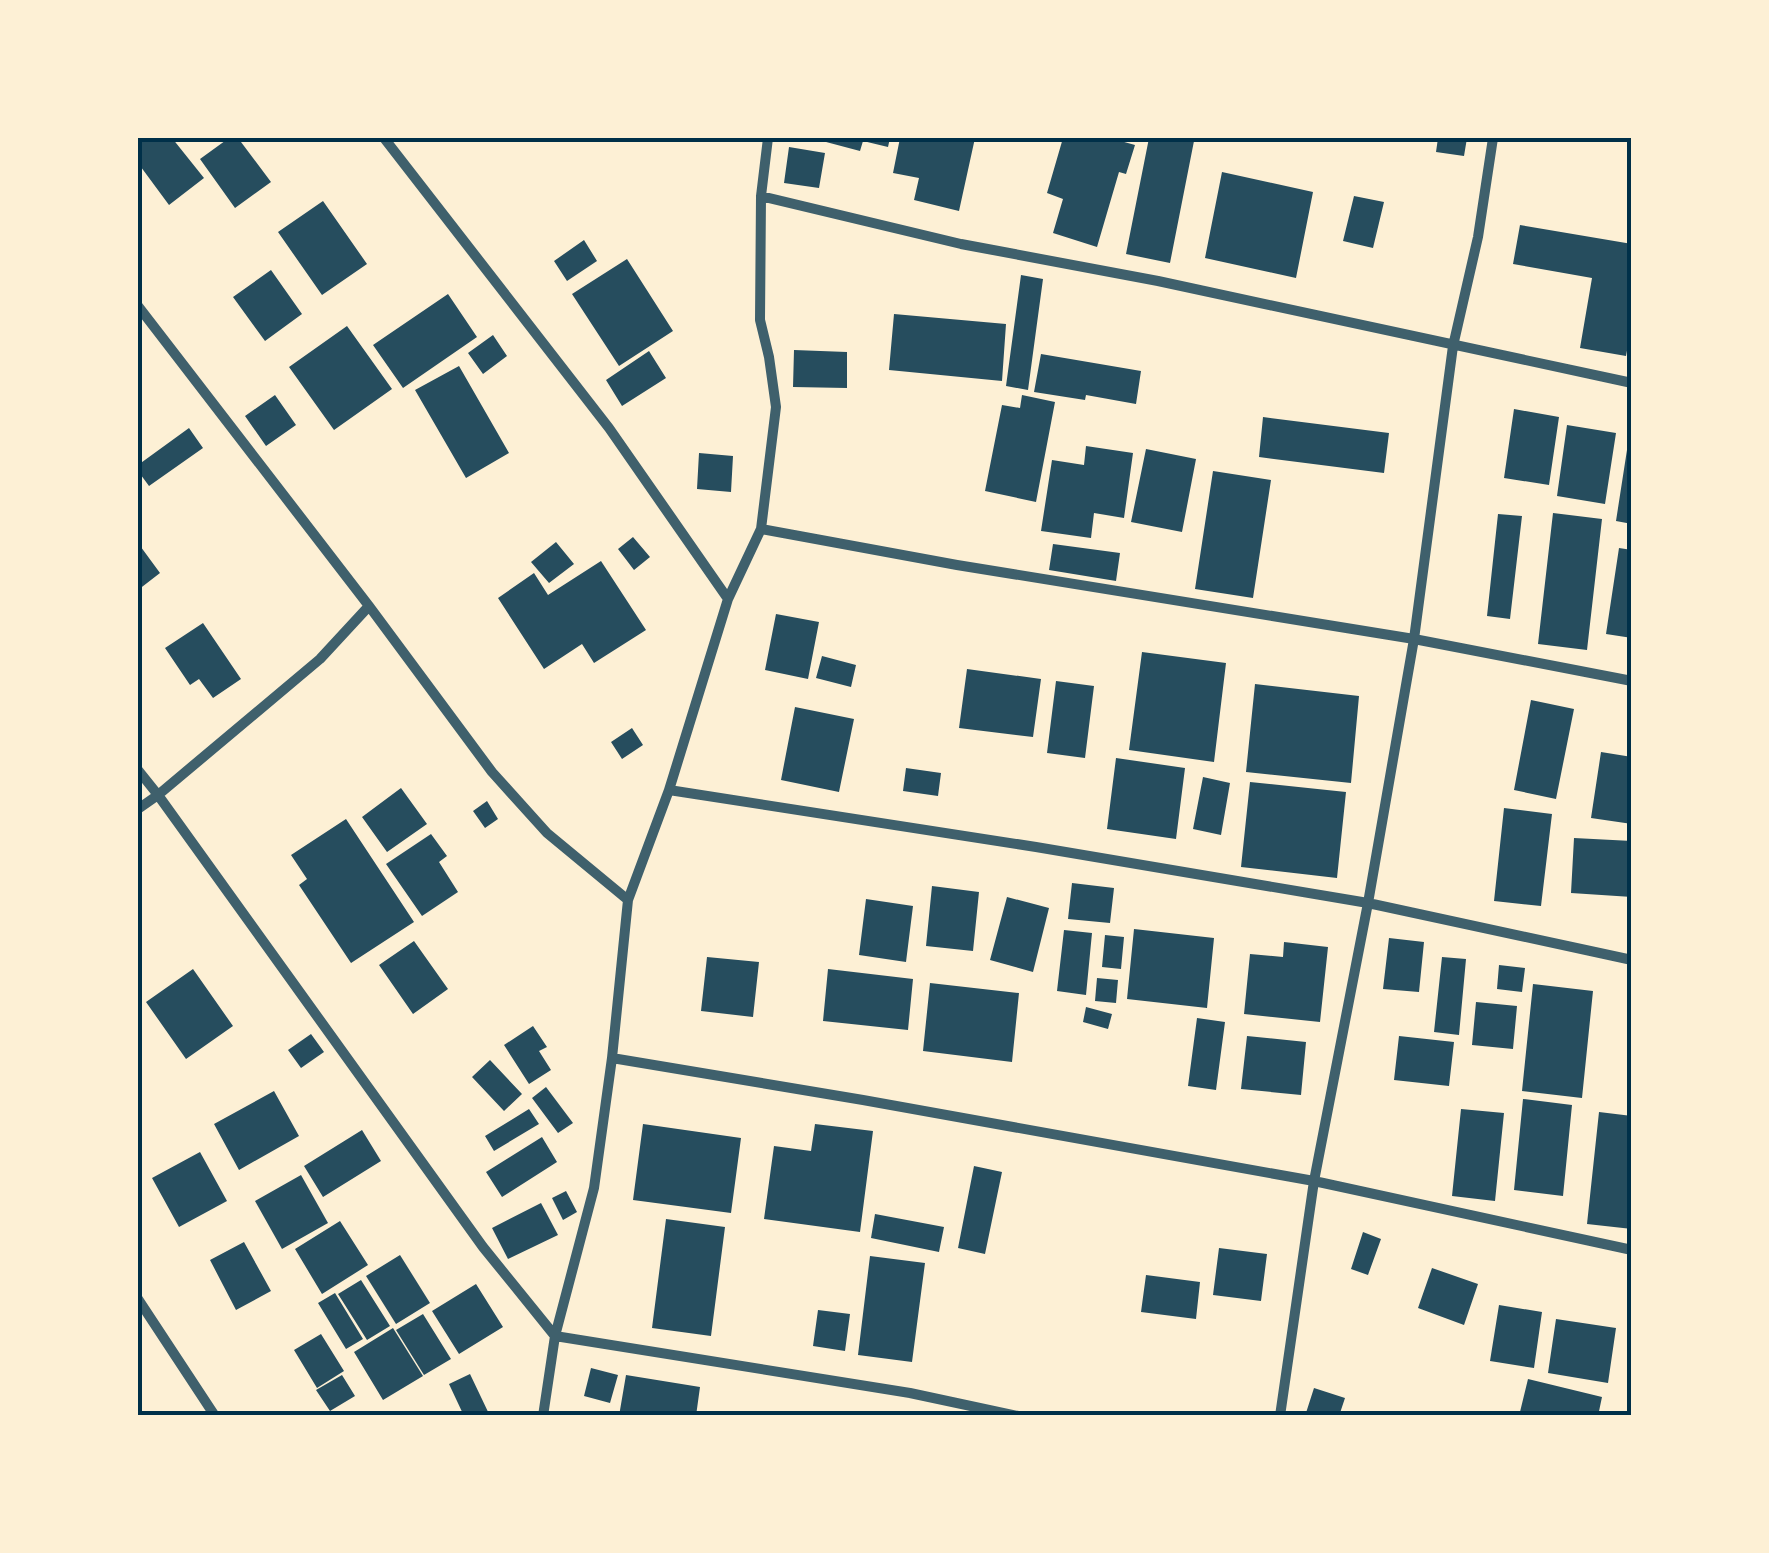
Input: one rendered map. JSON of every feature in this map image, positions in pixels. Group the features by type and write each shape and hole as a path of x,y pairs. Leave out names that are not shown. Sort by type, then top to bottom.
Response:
{"street":[{"path":"384,138 598,413 728,598"},
{"path":"544,1416 554,1336 594,1188 628,900 668,790 728,598 761,529 776,407 760,320 761,196 768,138"},
{"path":"1280,1416 1314,1182 1414,639 1453,346 1478,237 1494,138"},
{"path":"761,196 961,244 1158,281 1632,382"},
{"path":"138,306 492,772 547,832 628,900"},
{"path":"761,529 1414,639 1632,680"},
{"path":"138,809 320,659 369,606"},
{"path":"138,770 483,1246 554,1336 910,1392 1018,1416"},
{"path":"668,790 1368,903 1632,960"},
{"path":"612,1058 1314,1182 1632,1250"},
{"path":"138,1299 215,1416"}],"building":[{"path":"138,138 172,138 204,178 169,205 138,163"},
{"path":"229,138 238,138 271,182 235,208 200,159"},
{"path":"811,138 890,138 888,147 863,141 860,151"},
{"path":"900,138 975,138 959,211 914,200 919,178 893,173"},
{"path":"1063,138 1110,138 1135,145 1126,174 1119,172 1097,247 1053,233 1063,199 1047,193"},
{"path":"1149,138 1194,141 1170,263 1126,254"},
{"path":"1438,138 1467,138 1464,156 1436,152"},
{"path":"789,147 825,153 819,188 784,183"},
{"path":"1222,172 1313,192 1296,278 1205,258"},
{"path":"1354,196 1384,202 1373,248 1343,241"},
{"path":"323,201 367,264 322,295 278,232"},
{"path":"1520,225 1632,244 1632,323 1626,356 1580,348 1592,278 1513,264"},
{"path":"584,240 597,261 567,281 554,261"},
{"path":"627,259 673,331 619,366 572,294"},
{"path":"271,270 302,314 265,341 233,297"},
{"path":"1021,275 1043,279 1028,390 1006,386"},
{"path":"448,294 477,337 403,388 373,345"},
{"path":"894,314 1006,324 1002,381 889,370"},
{"path":"347,326 392,389 334,430 289,367"},
{"path":"493,335 507,356 483,374 468,353"},
{"path":"794,350 847,352 847,388 793,387"},
{"path":"649,351 666,378 622,406 606,380"},
{"path":"1041,354 1141,371 1136,404 1086,395 1085,400 1034,392"},
{"path":"459,366 509,453 466,478 415,390"},
{"path":"275,395 296,425 266,446 245,416"},
{"path":"1022,395 1055,402 1036,502 985,491 1002,405 1020,408"},
{"path":"1514,409 1559,417 1549,485 1504,478"},
{"path":"1263,417 1389,433 1384,473 1259,457"},
{"path":"1567,425 1616,433 1605,504 1557,496"},
{"path":"189,428 203,448 149,486 138,465"},
{"path":"1629,437 1632,438 1632,524 1616,521"},
{"path":"1086,446 1133,453 1124,518 1094,513 1091,538 1041,531 1052,460 1084,465"},
{"path":"1146,449 1196,459 1182,532 1131,522"},
{"path":"699,453 733,456 731,492 697,489"},
{"path":"1213,471 1271,480 1253,598 1195,589"},
{"path":"1553,513 1602,519 1587,650 1538,644"},
{"path":"1498,514 1522,516 1510,619 1487,616"},
{"path":"633,537 650,557 634,570 618,549"},
{"path":"556,542 574,564 549,583 531,562"},
{"path":"138,543 160,573 138,590"},
{"path":"1053,544 1120,553 1116,581 1049,570"},
{"path":"1619,548 1632,550 1632,638 1606,634"},
{"path":"601,561 646,630 594,663 582,644 544,669 498,598 534,573 548,595"},
{"path":"776,614 819,622 808,679 765,670"},
{"path":"203,623 241,679 213,698 199,679 190,685 165,648"},
{"path":"1142,652 1226,663 1214,762 1129,750"},
{"path":"822,656 856,665 851,687 816,678"},
{"path":"967,669 1041,679 1033,737 959,728"},
{"path":"1056,681 1094,686 1085,758 1047,753"},
{"path":"1255,684 1359,696 1351,783 1246,772"},
{"path":"1531,700 1574,709 1556,799 1514,790"},
{"path":"795,707 854,719 839,792 781,780"},
{"path":"632,728 643,745 622,759 611,742"},
{"path":"1601,752 1632,757 1632,824 1591,818"},
{"path":"1116,758 1185,768 1176,839 1107,829"},
{"path":"906,768 941,773 938,796 903,791"},
{"path":"1203,777 1230,783 1221,835 1193,829"},
{"path":"1250,782 1346,792 1337,878 1241,867"},
{"path":"401,788 427,824 387,852 362,817"},
{"path":"487,801 498,819 485,828 473,811"},
{"path":"1504,808 1552,814 1541,906 1494,901"},
{"path":"346,819 414,922 351,963 299,885 307,879 291,855"},
{"path":"431,834 447,856 439,862 458,892 422,916 386,864"},
{"path":"1574,838 1632,841 1632,897 1571,893"},
{"path":"1072,883 1114,888 1110,923 1068,919"},
{"path":"932,886 979,892 973,951 926,946"},
{"path":"1007,897 1049,908 1033,972 990,960"},
{"path":"866,899 913,906 906,962 859,955"},
{"path":"1134,929 1214,938 1207,1008 1127,999"},
{"path":"1064,930 1092,933 1086,995 1057,991"},
{"path":"1105,935 1124,937 1121,969 1102,967"},
{"path":"1389,938 1424,942 1419,992 1383,989"},
{"path":"414,941 448,989 413,1014 379,965"},
{"path":"1284,942 1328,947 1320,1022 1244,1014 1250,954 1283,957"},
{"path":"707,957 759,962 753,1017 701,1011"},
{"path":"1442,957 1466,959 1459,1035 1434,1032"},
{"path":"1499,965 1525,968 1522,992 1497,989"},
{"path":"193,969 233,1026 186,1059 146,1002"},
{"path":"828,969 913,979 908,1030 823,1021"},
{"path":"1097,978 1118,980 1116,1003 1095,1001"},
{"path":"930,983 1019,993 1012,1062 923,1051"},
{"path":"1533,984 1593,991 1582,1098 1522,1091"},
{"path":"1476,1002 1517,1006 1513,1049 1472,1045"},
{"path":"1086,1007 1112,1014 1108,1029 1083,1022"},
{"path":"1197,1018 1225,1022 1216,1090 1188,1086"},
{"path":"533,1026 547,1047 539,1051 551,1070 529,1084 504,1045"},
{"path":"311,1034 324,1052 301,1068 288,1050"},
{"path":"1247,1036 1306,1042 1301,1095 1241,1089"},
{"path":"1399,1036 1454,1042 1449,1086 1394,1080"},
{"path":"490,1060 522,1094 504,1111 472,1077"},
{"path":"546,1087 573,1123 558,1133 532,1098"},
{"path":"274,1091 299,1136 239,1170 214,1124"},
{"path":"1523,1099 1572,1105 1563,1196 1514,1190"},
{"path":"529,1109 539,1124 494,1151 485,1136"},
{"path":"1461,1109 1504,1113 1495,1201 1452,1196"},
{"path":"1599,1112 1632,1116 1632,1229 1587,1224"},
{"path":"643,1124 741,1138 731,1213 633,1200"},
{"path":"815,1124 873,1131 860,1232 764,1219 774,1146 811,1151"},
{"path":"362,1130 381,1161 323,1197 304,1166"},
{"path":"542,1137 557,1162 502,1197 486,1172"},
{"path":"200,1152 227,1201 179,1227 152,1178"},
{"path":"974,1166 1002,1172 985,1254 958,1248"},
{"path":"301,1175 328,1223 282,1249 255,1201"},
{"path":"566,1191 577,1212 563,1220 552,1198"},
{"path":"541,1203 558,1235 508,1259 492,1228"},
{"path":"875,1214 944,1227 939,1252 871,1238"},
{"path":"666,1219 725,1227 711,1336 652,1328"},
{"path":"340,1221 368,1265 322,1294 295,1249"},
{"path":"1363,1232 1381,1239 1368,1275 1351,1269"},
{"path":"244,1242 271,1291 236,1310 210,1260"},
{"path":"1219,1248 1267,1254 1261,1301 1213,1295"},
{"path":"400,1255 430,1303 396,1324 366,1276"},
{"path":"870,1256 925,1263 912,1362 858,1355"},
{"path":"1432,1268 1478,1284 1464,1325 1418,1308"},
{"path":"1146,1275 1200,1282 1196,1319 1141,1312"},
{"path":"361,1280 390,1326 367,1340 338,1294"},
{"path":"476,1284 503,1327 459,1354 432,1311"},
{"path":"335,1293 363,1339 346,1349 318,1303"},
{"path":"1499,1305 1542,1312 1534,1368 1490,1361"},
{"path":"818,1310 850,1314 845,1351 813,1346"},
{"path":"423,1314 451,1359 424,1375 396,1330"},
{"path":"1556,1319 1616,1328 1608,1383 1548,1373"},
{"path":"393,1328 423,1376 383,1400 354,1352"},
{"path":"321,1334 344,1371 317,1388 294,1350"},
{"path":"591,1368 618,1375 610,1403 584,1396"},
{"path":"470,1374 490,1416 464,1416 449,1384"},
{"path":"342,1375 355,1396 330,1411 316,1390"},
{"path":"626,1375 700,1387 696,1416 619,1416"},
{"path":"1528,1379 1602,1397 1598,1416 1519,1416"},
{"path":"1314,1388 1345,1398 1339,1416 1305,1416"}]}
